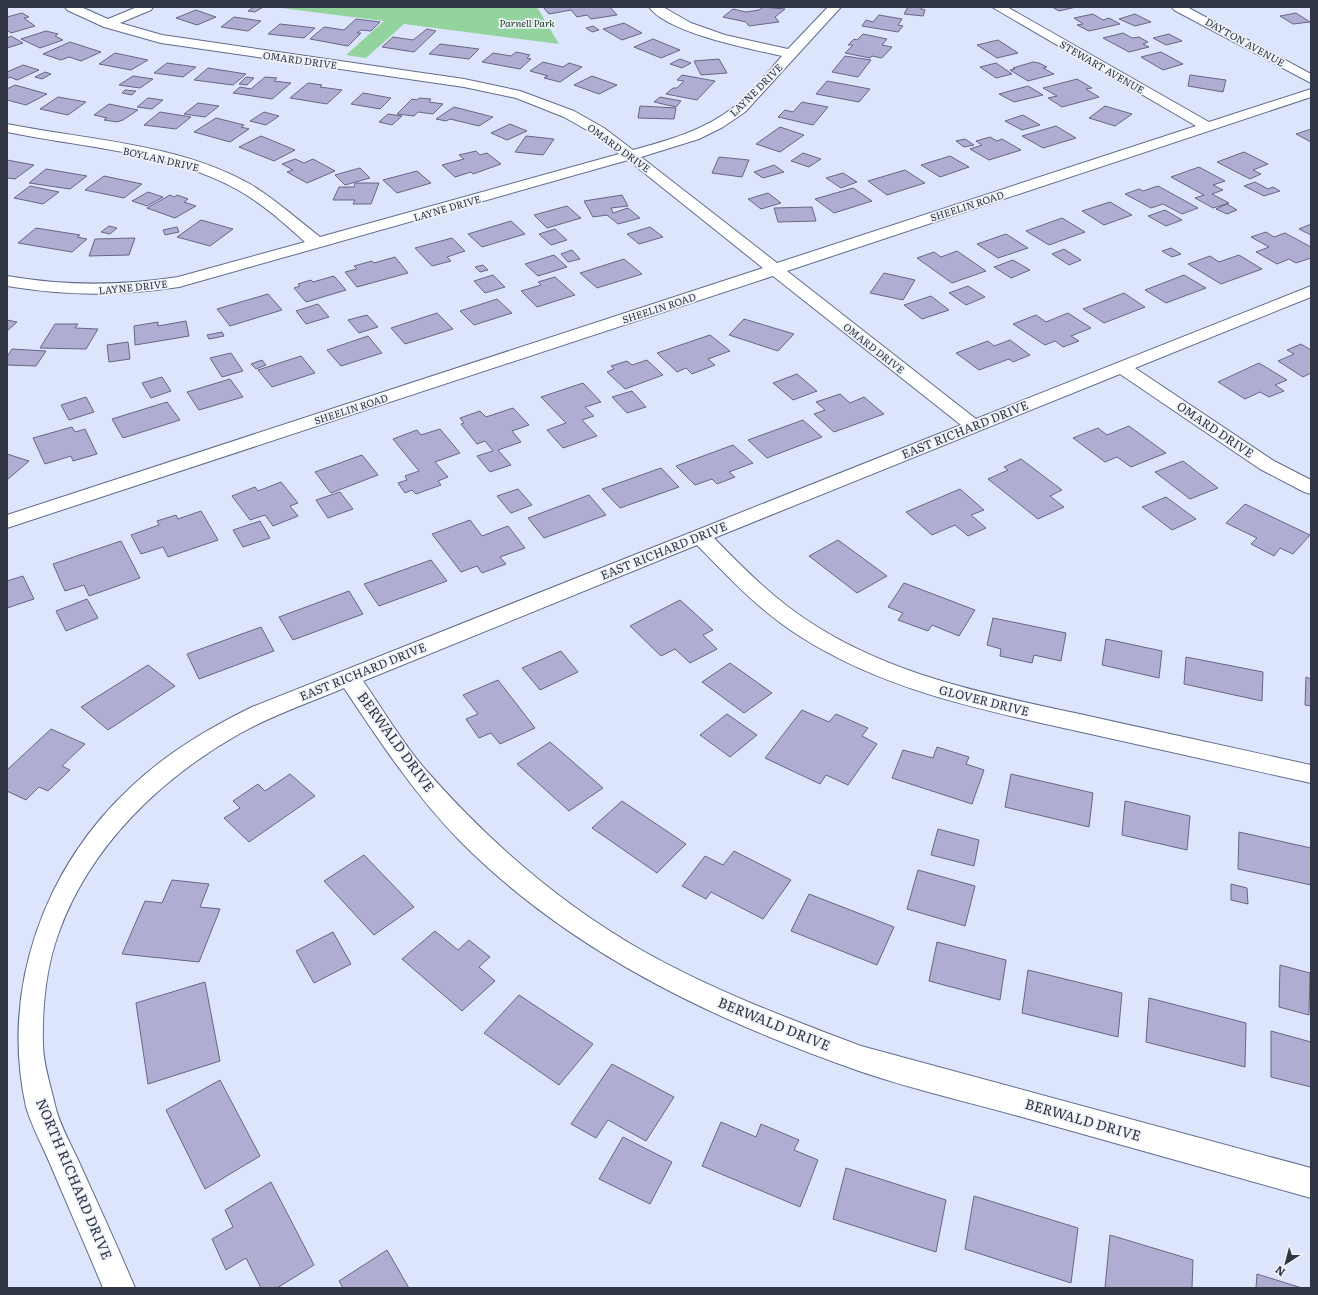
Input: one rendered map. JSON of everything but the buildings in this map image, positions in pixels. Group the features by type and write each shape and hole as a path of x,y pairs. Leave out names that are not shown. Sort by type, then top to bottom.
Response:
{"street":[{"name":"OMARD DRIVE","path":"71,7 108,24 176,42 464,83 501,90 546,104 569,114 599,131 974,426"},
{"path":"108,24 147,7"},
{"path":"655,7 676,22 705,33 791,54"},
{"name":"LAYNE DRIVE","path":"7,281 68,291 100,292 142,288 179,282 688,139 724,122 740,109 835,7"},
{"name":"STEWART AVENUE","path":"998,7 1207,127"},
{"name":"DAYTON AVENUE","path":"1178,7 1311,78"},
{"name":"SHEELIN ROAD","path":"7,522 1311,93"},
{"name":"BOYLAN DRIVE","path":"7,128 152,155 203,169 232,180 256,194 318,244"},
{"name":"EAST RICHARD DRIVE","path":"69,885 83,860 102,833 141,792 182,759 230,728 260,713 1311,291"},
{"name":"OMARD DRIVE","path":"1121,367 1267,465 1311,488"},
{"name":"GLOVER DRIVE","path":"700,536 760,596 778,610 828,643 893,674 930,688 975,700 1311,774"},
{"name":"BERWALD DRIVE","path":"348,678 415,774 470,834 516,876 571,918 633,959 698,993 779,1028 861,1058 1311,1183"},
{"name":"NORTH RICHARD DRIVE","path":"69,885 45,933 32,986 29,1047 41,1108 119,1288"}],"green space":[{"name":"Parnell Park","path":"537,7 559,44 404,24 366,58 346,55 384,21 281,8"}]}
